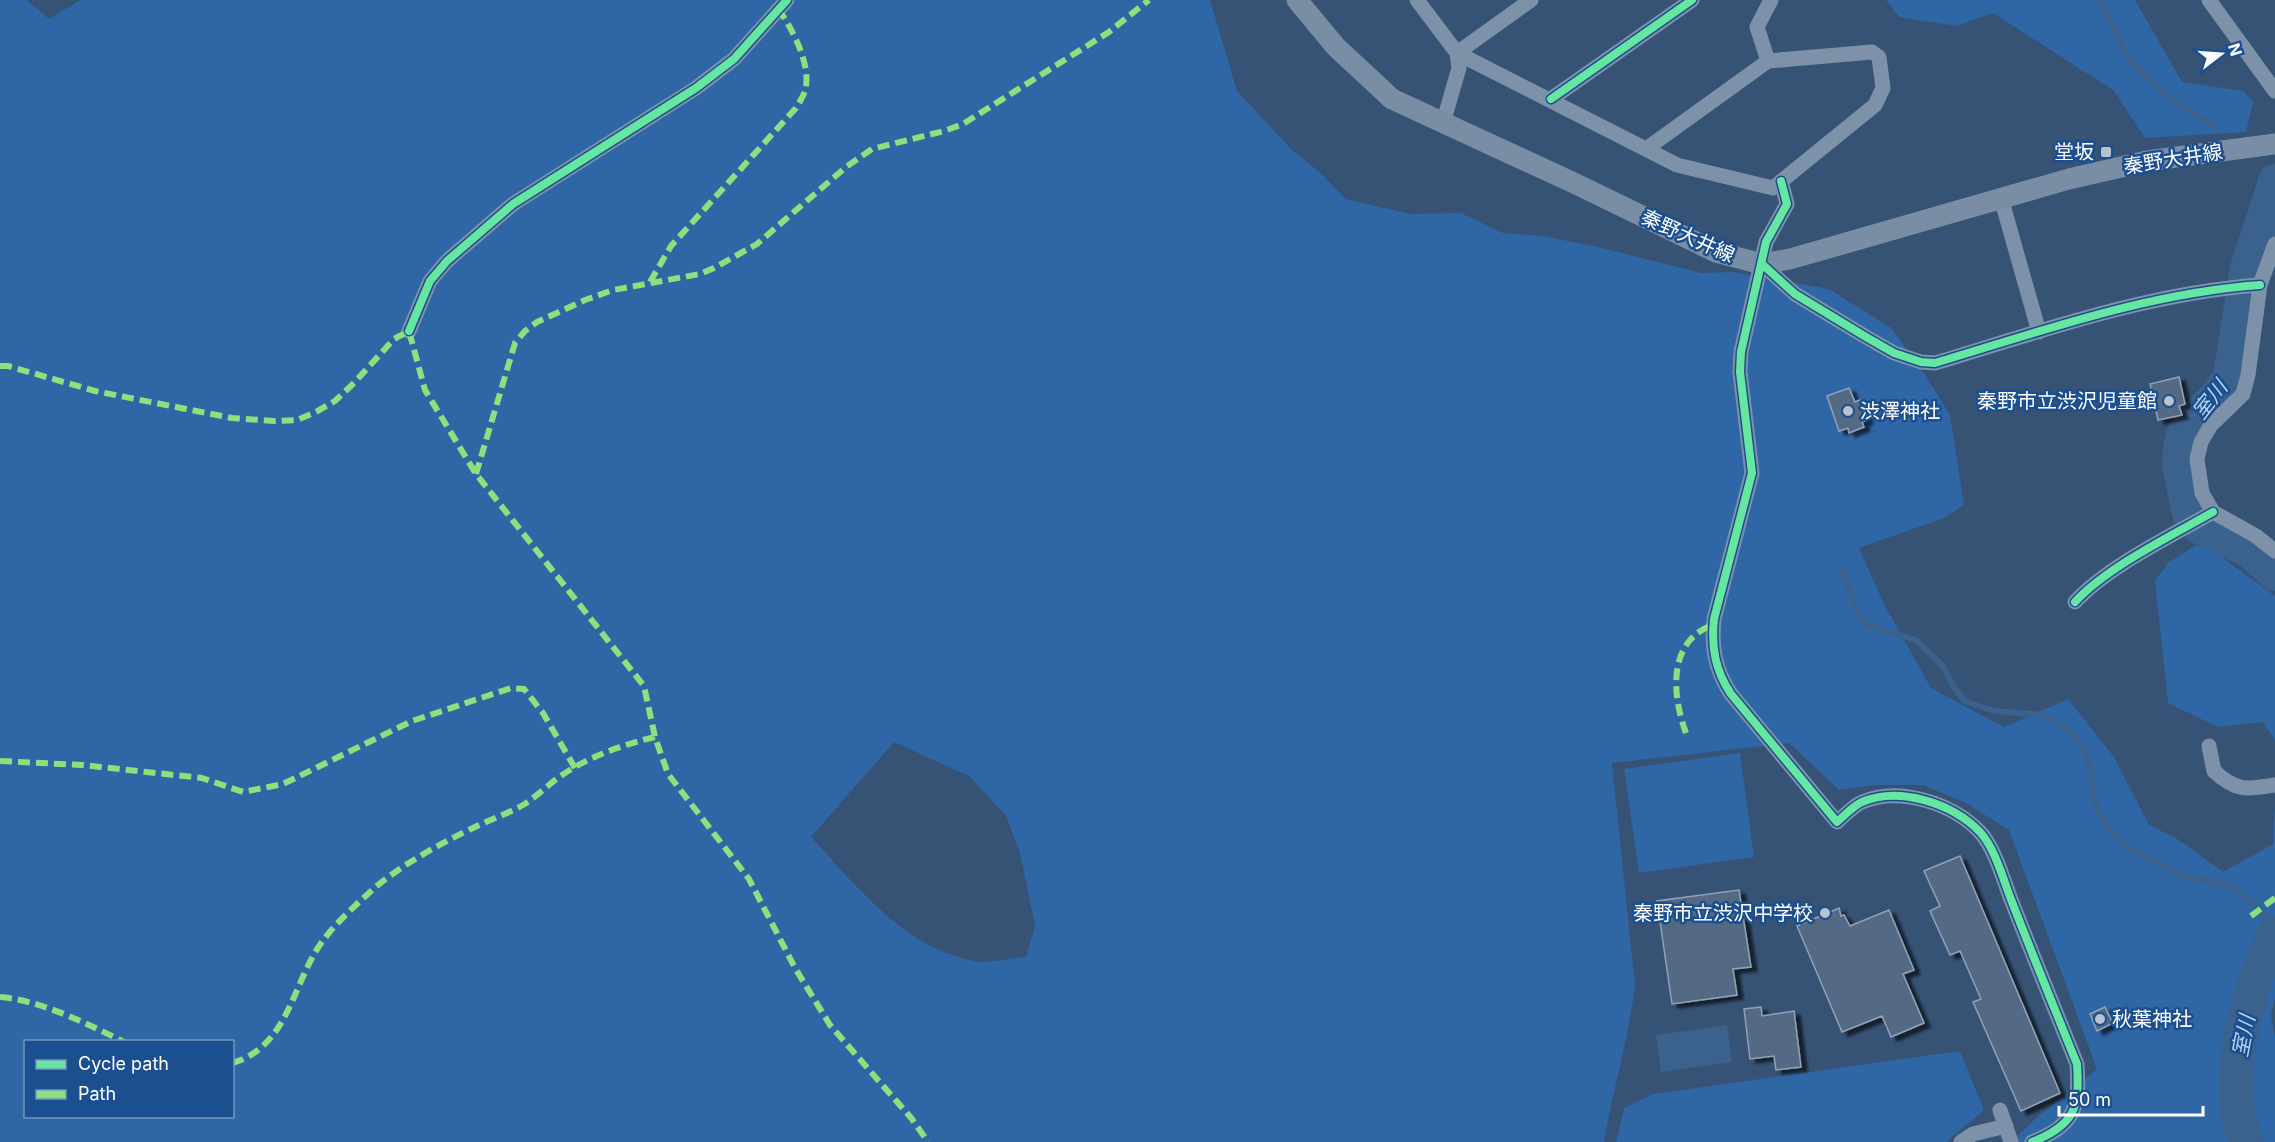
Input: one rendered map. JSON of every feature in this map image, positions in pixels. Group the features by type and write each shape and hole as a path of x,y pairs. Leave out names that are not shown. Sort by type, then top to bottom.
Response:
{"main road":[{"name":"秦野大井線","path":"1298,0 1336,47 1392,99 1716,252 1762,264 1790,259 2069,179 2147,162 2275,144"}],"street":[{"path":"409,331 430,281 447,261 513,204 696,88 734,59 787,0"},
{"path":"1417,0 1457,53 1677,165 1773,188 1875,105 1883,88 1879,57 1872,52 1768,61 1646,149"},
{"path":"1457,53 1531,0"},
{"path":"1551,99 1692,0"},
{"path":"1768,61 1757,27 1771,0"},
{"path":"2209,0 2275,91"},
{"path":"1443,123 1459,68 1457,53"},
{"path":"1781,181 1787,204 1766,242 1741,352 1740,372 1752,473 1714,619 1712,638 1714,658 1720,678 1731,694 1836,822 1860,803 1880,797 1901,795 1928,801 1960,816 1981,833 2000,867 2077,1064 2079,1091 2075,1110 2063,1126 2048,1136 2032,1142"},
{"path":"2001,198 2039,332"},
{"path":"2275,244 2257,285 2248,375 2243,393 2211,426 2201,442 2197,459 2202,493 2209,514 2256,536 2275,551"},
{"path":"1762,264 1795,294 1894,353 1921,362 1935,363 2148,300 2257,285"},
{"path":"2075,602 2083,593 2126,563 2209,514"},
{"path":"2209,746 2214,771 2233,785 2249,790 2275,785"},
{"path":"2000,1110 2011,1142"},
{"path":"1961,1142 1973,1134 2006,1126"}],"shaded area":[{"path":"0,0 27,0 49,19 80,0 1210,0 1237,91 1292,150 1322,174 1346,199 1410,214 1461,213 1503,233 1544,236 1701,273 1733,272 1829,289 1891,328 1926,376 1950,415 1964,505 1944,518 1859,548 1884,604 1931,688 2004,727 2068,699 2114,757 2149,825 2179,840 2223,872 2273,844 2275,806 2275,999 2271,1015 2275,1039 2275,1142 2011,1142 2097,1069 2009,830 1966,803 1923,785 1874,785 1839,790 1789,743 1612,763 1635,985 1604,1142 0,1142","holes":["894,742 969,776 1006,816 1020,853 1035,926 1026,957 981,962 950,954 926,943 884,913 811,837"]},
{"path":"1886,0 2135,0 2182,82 2243,91 2253,102 2246,132 2145,138 2113,90 1993,13 1956,26 1899,17"},
{"path":"2204,540 2227,561 2275,596 2275,740 2263,722 2217,727 2168,703 2155,581 2168,563"},
{"path":"1740,753 1754,857 1639,873 1624,769"},
{"path":"1727,1025 1732,1062 1661,1072 1656,1035"},
{"path":"1960,1051 1984,1110 1946,1142 1616,1142 1624,1108 1653,1094"}],"building":[{"name":"秦野市立渋沢児童館","path":"2179,377 2185,404 2179,406 2182,415 2158,420 2150,384"},
{"name":"渋澤神社","path":"1849,388 1855,402 1860,400 1867,420 1862,422 1864,427 1849,433 1848,428 1839,431 1827,396"},
{"path":"1960,856 2060,1093 2021,1111 1973,1002 1981,999 1960,951 1950,955 1930,911 1940,906 1924,871"},
{"path":"1739,890 1751,967 1733,969 1737,995 1672,1004 1657,901"},
{"path":"1839,908 1841,916 1844,915 1850,926 1889,910 1914,970 1903,974 1924,1023 1891,1037 1882,1016 1842,1032 1797,926"},
{"path":"1761,1007 1762,1016 1794,1011 1801,1067 1776,1070 1774,1056 1750,1059 1744,1009"},
{"name":"秋葉神社","path":"2105,1007 2113,1023 2097,1031 2090,1014"}],"waterway":[{"name":"室川","path":"2100,0 2128,58 2169,98 2215,127"},
{"name":"室川","path":"2275,181 2247,268 2230,376 2219,393 2189,424 2180,447 2179,465 2189,513 2199,527 2250,551 2275,574"},
{"path":"1842,569 1858,614 1865,624 1916,640 1942,665 1955,689 1966,702 1995,711 2044,715 2073,733 2084,749 2091,770 2094,801 2103,821 2122,844 2179,874 2229,886 2254,904 2275,927"},
{"name":"室川","path":"2247,1142 2238,1116 2236,1093 2239,1046 2257,976 2275,933"}],"marked path":[{"path":"476,474 515,343 537,322 613,290 700,274 714,268 757,244 846,167 872,149 963,124 1109,32 1149,0"},
{"path":"650,282 671,246 796,108 805,91 804,60 779,10"},
{"path":"0,366 8,366 95,391 232,418 297,420 335,401 394,339 409,331 425,390 476,474 644,686 655,737 668,774 749,879 795,968 830,1025 912,1119 928,1142"},
{"path":"1686,733 1678,703 1677,671 1687,643 1698,633 1713,625"},
{"path":"0,761 82,765 202,778 243,792 283,784 412,721 511,688 524,689 543,713 575,768"},
{"path":"234,1062 249,1056 274,1034 323,940 345,915 379,884 404,866 460,834 523,805 581,763 617,748 655,737"},
{"path":"2251,916 2275,898"},
{"path":"0,997 47,1008 120,1040"}],"cycle path":[{"path":"409,331 430,281 447,261 513,204 696,88 734,59 787,0"},
{"path":"1551,99 1692,0"},
{"path":"1781,181 1787,204 1766,242 1741,352 1740,372 1752,473 1714,619 1715,658 1721,676 1731,694 1837,822 1862,802 1892,796 1908,797 1924,800 1955,813 1980,832 1985,839 1999,866 2077,1064 2077,1092 2072,1113 2058,1129 2032,1142"},
{"path":"1762,264 1795,294 1866,337 1894,353 1921,362 1935,363 2055,326 2136,305 2218,289 2260,285"},
{"path":"2075,602 2088,589 2122,564 2213,512"}],"place":[{"name":"堂坂","path":"2106,152"},
{"name":"秦野市立渋沢児童館","path":"2169,401"},
{"name":"渋澤神社","path":"1848,411"},
{"name":"秦野市立渋沢中学校","path":"1825,913"},
{"name":"秋葉神社","path":"2100,1019"}]}
